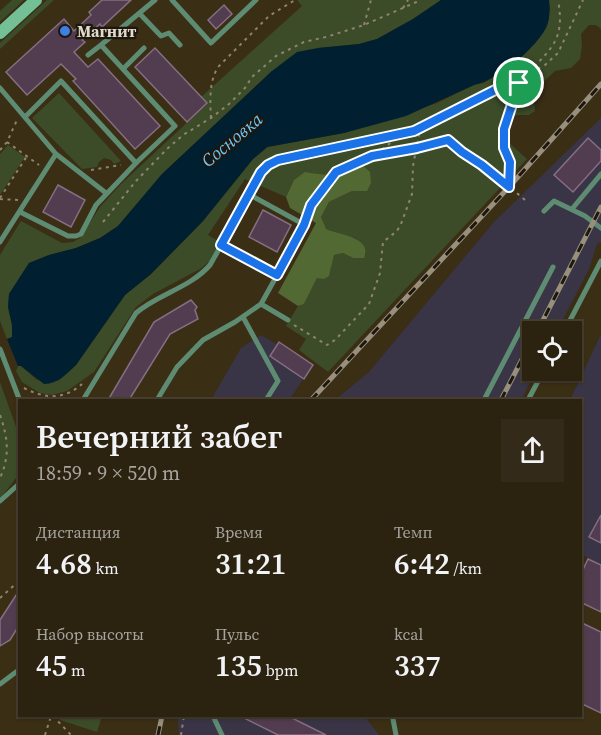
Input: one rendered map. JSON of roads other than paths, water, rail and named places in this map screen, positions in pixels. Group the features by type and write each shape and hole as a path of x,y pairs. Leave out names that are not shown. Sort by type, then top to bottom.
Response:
{"street":[{"path":"0,33 36,0"}],"lane":[{"path":"88,56 155,0"},
{"path":"172,0 211,43 256,0"},
{"path":"140,14 161,36 169,33 180,45"},
{"path":"20,212 68,236 81,234 96,205 106,193 175,126 101,45"},
{"path":"123,69 144,48"},
{"path":"22,114 62,81 136,163"},
{"path":"0,88 56,154 106,193"},
{"path":"0,242 56,154"},
{"path":"572,209 601,174"},
{"path":"84,399 136,313 147,303 203,273 210,265 250,195 304,225 261,304 203,340 177,367 158,399"},
{"path":"544,211 554,201 585,216 601,228"},
{"path":"221,245 277,275"},
{"path":"570,321 601,261"},
{"path":"485,399 553,267"},
{"path":"261,304 288,320"},
{"path":"243,317 278,381 267,399"},
{"path":"0,349 19,399"},
{"path":"529,399 538,381"},
{"path":"0,501 18,485"},
{"path":"0,684 18,670"},
{"path":"213,717 222,735"},
{"path":"393,717 396,735"}],"water":[{"name":"Сосновка","path":"441,0 549,0 550,11 546,28 525,54 505,70 484,82 406,116 344,133 267,147 253,159 203,221 151,274 125,295 76,365 65,375 54,382 44,384 18,366 7,339 12,337 8,307 9,294 29,263 76,248 100,238 118,226 162,174 272,71 297,52 359,44 377,39"}],"railway":[{"path":"312,399 509,187 601,84"},
{"path":"543,321 601,207"},
{"path":"502,399 522,359"},
{"path":"158,735 162,717"}],"place":[{"name":"Магнит","path":"65,31"}]}
